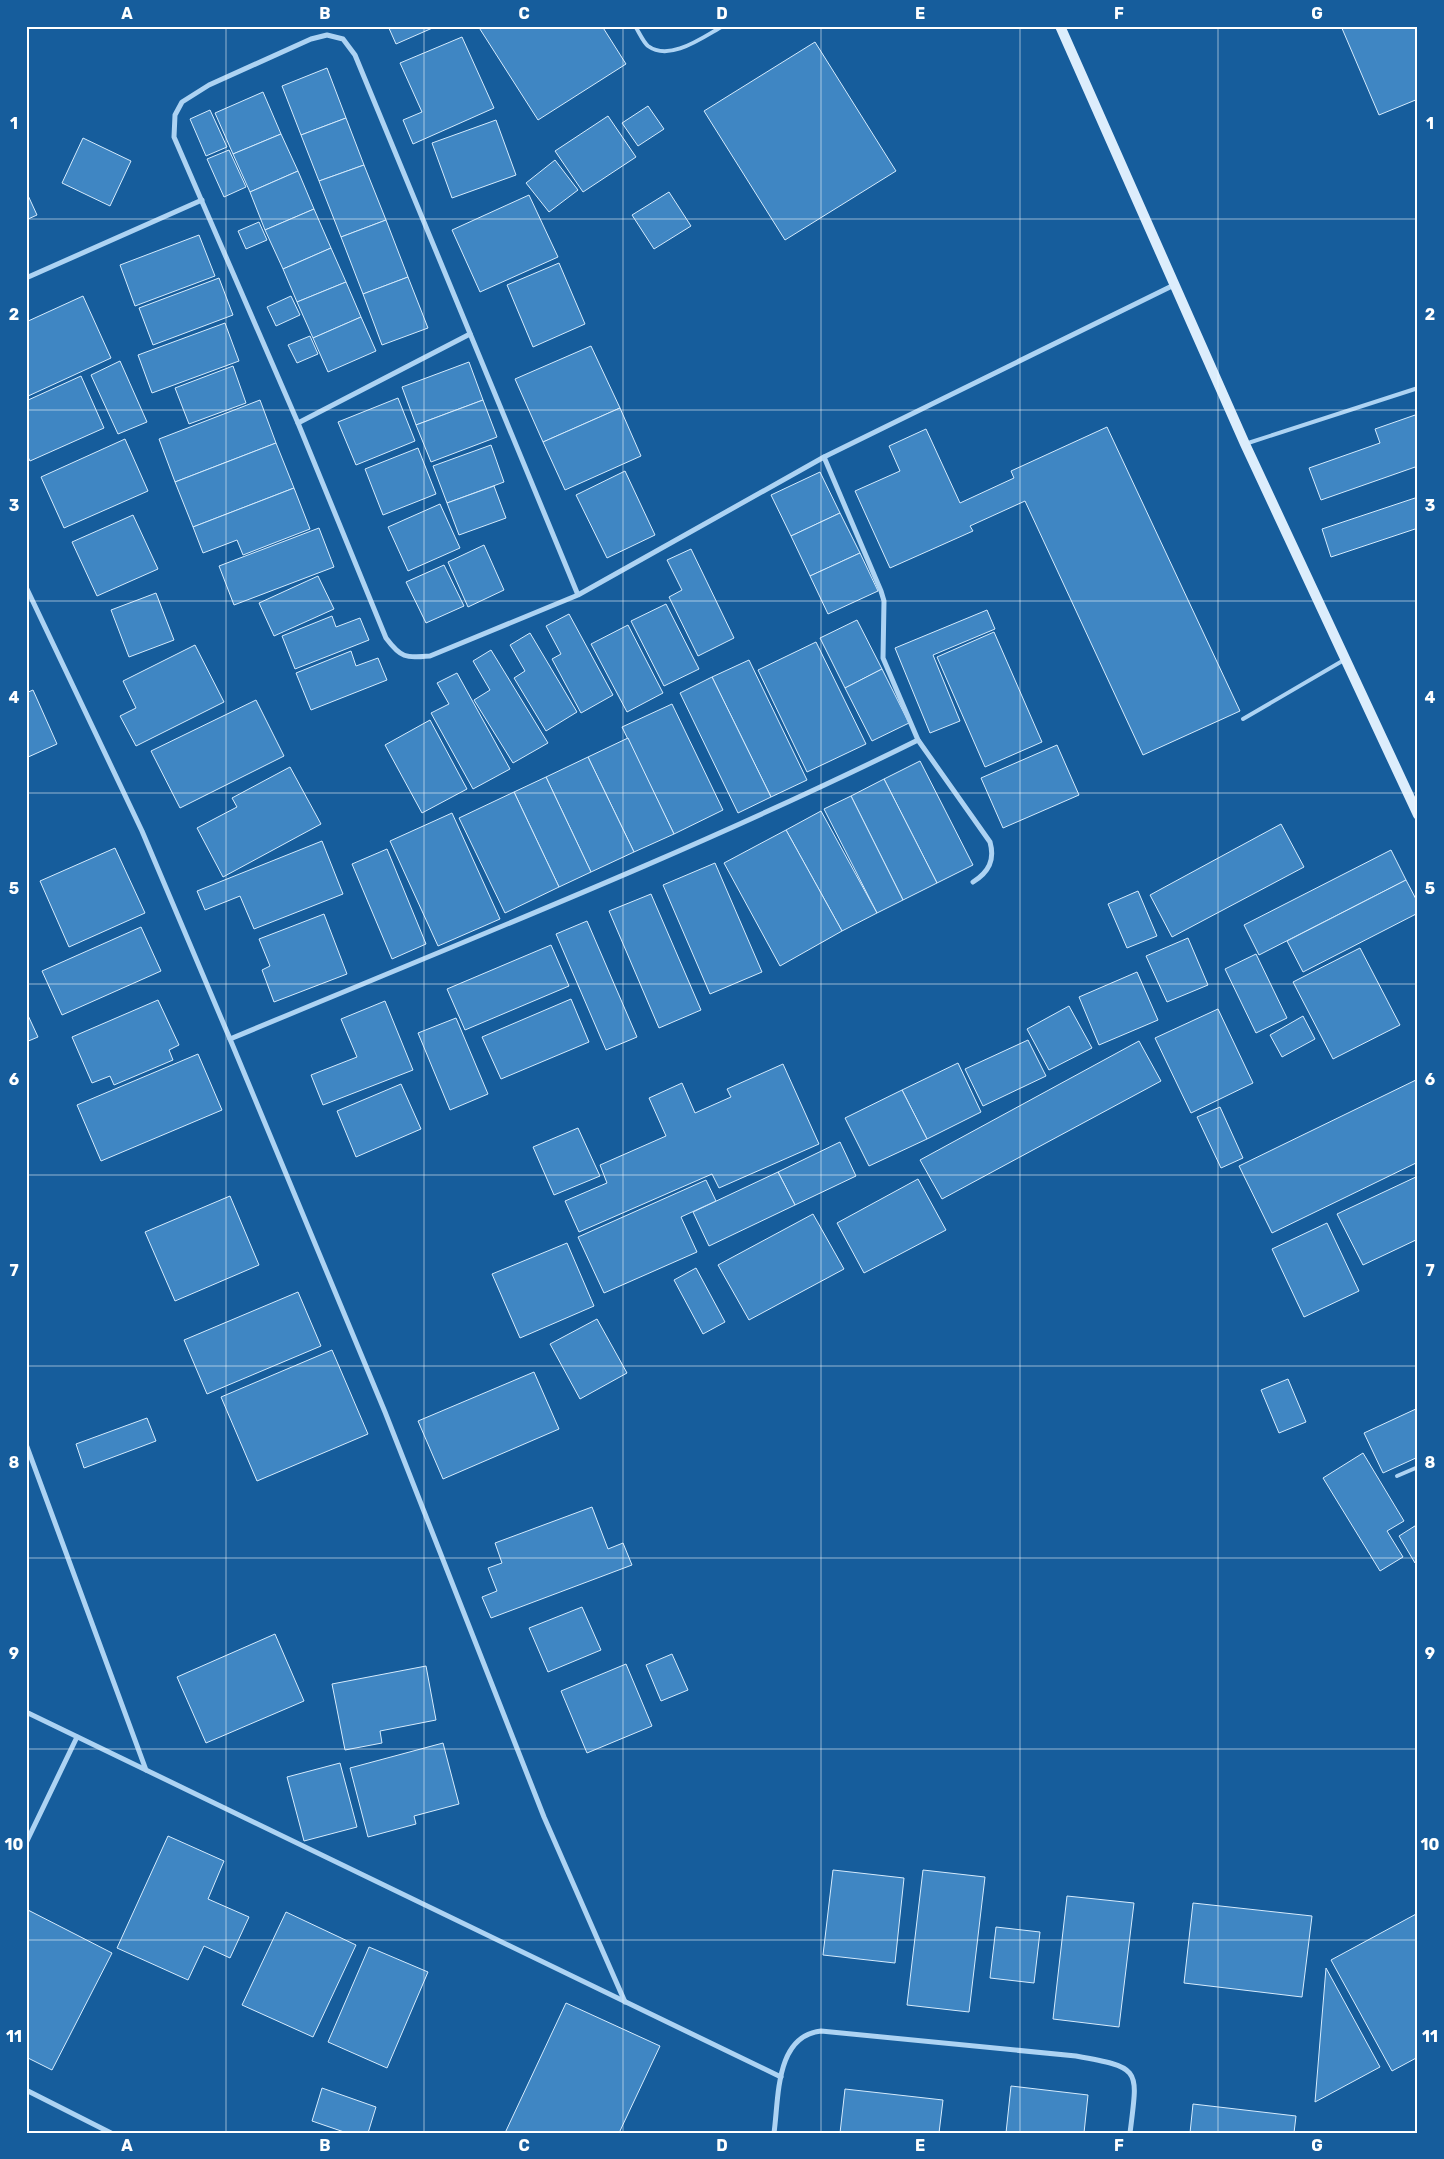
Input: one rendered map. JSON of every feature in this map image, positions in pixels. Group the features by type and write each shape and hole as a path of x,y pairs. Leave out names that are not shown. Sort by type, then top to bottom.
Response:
{"main road":[{"path":"1060,26 1245,444 1418,815"}],"street":[{"path":"578,595 355,55 343,39 328,35 311,39 209,85 182,102 175,115 174,137 298,423 386,638 398,653 412,658 430,656 578,595 824,457 1174,285"},
{"path":"26,278 202,200"},
{"path":"298,423 470,334"},
{"path":"824,457 881,591 884,602 883,658 918,740 990,842 992,849 988,870 973,882"},
{"path":"26,587 142,831 385,1412 544,1817 625,2002"},
{"path":"230,1039 605,883 852,772 918,740"},
{"path":"26,1444 146,1770"},
{"path":"26,1712 781,2077"},
{"path":"26,1843 77,1736"},
{"path":"774,2133 781,2077 786,2056 802,2036 810,2032 821,2031 1076,2056 1124,2066 1134,2079 1135,2091 1130,2133"},
{"path":"26,2090 111,2133"}],"lane":[{"path":"635,26 647,45 662,52 682,48 723,26"},
{"path":"1245,444 1418,388"},
{"path":"1243,719 1345,659"},
{"path":"1397,1476 1418,1467"}],"building":[{"path":"388,26 437,26 396,44"},
{"path":"478,26 602,26 626,64 538,120"},
{"path":"1341,26 1418,26 1418,99 1379,115"},
{"path":"462,37 494,108 413,144 403,120 422,112 400,63"},
{"path":"815,42 896,171 785,240 704,111"},
{"path":"327,68 346,118 301,135 282,86"},
{"path":"263,92 281,134 233,154 215,113"},
{"path":"648,106 664,129 638,146 622,123"},
{"path":"210,110 227,147 206,156 190,119"},
{"path":"608,116 636,157 583,192 555,151"},
{"path":"346,118 364,165 319,181 301,135"},
{"path":"496,120 516,175 452,198 432,143"},
{"path":"281,134 298,171 250,192 233,154"},
{"path":"83,138 131,161 110,206 62,183"},
{"path":"229,150 246,187 224,197 207,159"},
{"path":"555,160 578,190 549,212 526,183"},
{"path":"364,165 386,220 341,237 319,181"},
{"path":"298,171 314,209 265,230 250,192"},
{"path":"26,191 37,215 26,220"},
{"path":"669,192 691,226 654,249 632,215"},
{"path":"529,195 558,257 480,292 452,230"},
{"path":"314,209 331,248 283,269 265,230"},
{"path":"386,220 408,277 363,294 341,237"},
{"path":"259,222 267,240 246,249 238,231"},
{"path":"199,235 215,276 135,306 120,265"},
{"path":"331,248 346,282 297,302 283,269"},
{"path":"559,263 585,324 533,347 507,285"},
{"path":"408,277 428,328 382,345 363,294"},
{"path":"219,278 233,315 153,345 139,308"},
{"path":"346,282 361,317 313,338 297,302"},
{"path":"83,296 111,358 26,397 26,322"},
{"path":"291,296 300,315 276,326 267,307"},
{"path":"361,317 376,351 328,372 313,338"},
{"path":"225,323 239,361 152,393 138,355"},
{"path":"310,336 318,354 297,363 288,345"},
{"path":"591,346 620,408 543,442 515,379"},
{"path":"120,361 147,422 118,434 91,375"},
{"path":"469,362 483,400 416,425 402,387"},
{"path":"233,366 246,403 189,424 175,388"},
{"path":"81,376 104,428 30,461 26,453 26,401"},
{"path":"398,398 415,441 356,465 338,422"},
{"path":"260,400 276,443 175,482 159,439"},
{"path":"483,400 497,437 431,462 416,425"},
{"path":"620,408 641,456 565,490 543,442"},
{"path":"1418,414 1418,466 1321,500 1309,468 1380,443 1375,429"},
{"path":"1107,427 1240,711 1143,755 1025,501 970,526 973,531 890,568 855,491 900,471 889,446 926,429 960,503 1014,478 1011,471"},
{"path":"125,439 148,491 64,528 41,477"},
{"path":"276,443 294,488 193,527 175,482"},
{"path":"491,445 504,482 447,503 433,466"},
{"path":"418,448 436,494 383,515 365,469"},
{"path":"625,471 655,535 607,558 576,495"},
{"path":"820,472 840,513 791,536 771,495"},
{"path":"494,486 506,518 459,535 447,503"},
{"path":"294,488 310,529 243,555 237,540 203,553 193,527"},
{"path":"1418,497 1418,528 1331,557 1322,529"},
{"path":"440,504 460,548 408,571 388,527"},
{"path":"840,513 860,553 810,576 791,536"},
{"path":"133,515 158,569 97,596 72,542"},
{"path":"319,528 334,567 234,605 219,566"},
{"path":"484,545 504,590 468,607 448,562"},
{"path":"691,549 734,638 698,656 669,597 682,590 667,560"},
{"path":"860,553 878,591 828,614 810,576"},
{"path":"444,565 464,606 426,623 406,582"},
{"path":"318,576 334,609 274,636 259,603"},
{"path":"156,593 174,640 129,657 111,610"},
{"path":"666,604 699,669 664,686 631,621"},
{"path":"987,610 995,629 933,655 960,721 930,733 895,648"},
{"path":"569,614 613,695 581,713 552,659 561,654 546,626"},
{"path":"332,616 336,627 360,618 369,640 295,669 282,636"},
{"path":"857,620 882,669 845,688 820,638"},
{"path":"628,625 663,693 627,712 591,644"},
{"path":"994,632 1042,742 985,767 937,657"},
{"path":"530,633 577,712 546,731 514,678 525,671 510,645"},
{"path":"816,642 866,744 807,772 758,670"},
{"path":"195,645 224,702 136,746 120,716 136,708 123,681"},
{"path":"491,650 548,743 513,763 474,700 490,690 473,661"},
{"path":"351,651 356,666 378,658 387,680 311,710 296,673"},
{"path":"749,660 807,780 771,797 712,677"},
{"path":"882,669 909,723 872,741 845,688"},
{"path":"457,673 510,769 473,789 431,713 449,704 437,683"},
{"path":"712,677 771,797 738,813 680,693"},
{"path":"33,690 57,744 26,758 26,693"},
{"path":"256,700 284,756 180,808 151,751"},
{"path":"672,704 723,810 674,834 622,727"},
{"path":"430,720 467,789 422,813 385,745"},
{"path":"628,738 674,834 634,852 588,757"},
{"path":"1057,745 1079,795 1003,828 981,778"},
{"path":"588,757 634,852 591,872 546,777"},
{"path":"920,761 973,865 937,883 884,779"},
{"path":"290,767 321,824 223,877 197,828 237,807 232,798"},
{"path":"546,777 591,872 559,887 514,792"},
{"path":"884,779 937,883 903,900 851,796"},
{"path":"514,792 559,887 505,913 459,818"},
{"path":"851,796 903,900 877,913 824,809"},
{"path":"821,811 877,913 842,931 786,830"},
{"path":"452,813 500,919 438,946 390,841"},
{"path":"1281,824 1304,867 1172,937 1150,895"},
{"path":"786,830 842,931 780,966 724,863"},
{"path":"322,841 343,894 254,929 240,896 205,910 197,891"},
{"path":"115,848 145,913 69,947 40,881"},
{"path":"387,849 426,944 392,959 352,864"},
{"path":"1391,850 1406,880 1259,955 1244,925"},
{"path":"715,863 762,972 710,994 663,885"},
{"path":"1406,880 1418,903 1418,913 1303,972 1287,941"},
{"path":"1138,891 1157,936 1127,948 1108,904"},
{"path":"651,894 701,1010 659,1028 609,911"},
{"path":"324,914 347,974 274,1002 262,970 270,966 259,939"},
{"path":"587,921 637,1037 606,1050 556,934"},
{"path":"141,927 161,971 62,1015 42,971"},
{"path":"1188,938 1208,985 1167,1002 1146,956"},
{"path":"551,945 569,986 465,1030 447,989"},
{"path":"1360,948 1400,1025 1333,1059 1293,982"},
{"path":"1256,954 1287,1018 1256,1033 1225,969"},
{"path":"1137,972 1158,1020 1099,1045 1079,997"},
{"path":"571,999 589,1042 501,1079 482,1037"},
{"path":"158,1000 179,1045 169,1050 173,1060 114,1085 110,1076 92,1083 72,1037"},
{"path":"385,1001 413,1070 323,1105 311,1075 357,1057 341,1019"},
{"path":"1069,1006 1092,1048 1049,1070 1027,1029"},
{"path":"1218,1009 1253,1083 1191,1113 1155,1038"},
{"path":"26,1011 38,1037 26,1042"},
{"path":"1303,1016 1315,1039 1282,1057 1270,1035"},
{"path":"456,1018 488,1094 450,1110 418,1033"},
{"path":"1028,1040 1046,1076 983,1106 965,1069"},
{"path":"1139,1041 1161,1081 942,1199 920,1160"},
{"path":"198,1054 222,1110 101,1161 77,1105"},
{"path":"958,1063 981,1112 927,1139 902,1090"},
{"path":"783,1064 819,1144 719,1188 712,1174 579,1232 565,1201 607,1183 600,1165 666,1136 649,1098 682,1083 695,1113 731,1097 727,1089"},
{"path":"1418,1079 1418,1162 1272,1233 1239,1166"},
{"path":"401,1084 421,1129 356,1157 337,1111"},
{"path":"902,1090 927,1139 869,1166 845,1118"},
{"path":"1220,1107 1243,1158 1221,1168 1197,1117"},
{"path":"578,1128 600,1176 554,1195 533,1147"},
{"path":"840,1142 856,1176 795,1205 778,1172"},
{"path":"778,1172 795,1205 709,1246 693,1212"},
{"path":"1418,1176 1418,1239 1363,1265 1337,1214"},
{"path":"918,1179 946,1230 864,1273 837,1223"},
{"path":"706,1180 716,1201 681,1217 697,1252 604,1293 578,1237"},
{"path":"230,1196 259,1265 175,1301 145,1232"},
{"path":"813,1214 844,1269 749,1320 718,1265"},
{"path":"1327,1223 1359,1291 1304,1317 1272,1249"},
{"path":"567,1243 594,1306 520,1338 492,1274"},
{"path":"696,1268 725,1322 703,1334 674,1280"},
{"path":"298,1292 321,1346 207,1394 184,1340"},
{"path":"597,1319 627,1373 580,1399 550,1344"},
{"path":"332,1350 368,1434 257,1481 221,1397"},
{"path":"534,1372 559,1429 443,1479 418,1421"},
{"path":"1288,1379 1306,1422 1279,1433 1261,1390"},
{"path":"1418,1408 1418,1457 1383,1473 1364,1433"},
{"path":"147,1418 156,1441 84,1468 76,1444"},
{"path":"1363,1453 1404,1521 1387,1531 1403,1557 1380,1571 1323,1478"},
{"path":"592,1507 608,1549 623,1543 632,1565 491,1618 482,1597 497,1591 488,1568 502,1563 495,1543"},
{"path":"1418,1524 1418,1562 1415,1563 1399,1536"},
{"path":"582,1607 601,1650 548,1672 529,1628"},
{"path":"275,1634 304,1701 206,1743 177,1677"},
{"path":"672,1654 688,1690 661,1701 646,1665"},
{"path":"626,1664 652,1726 587,1753 561,1691"},
{"path":"426,1666 436,1720 380,1731 382,1743 345,1750 332,1684"},
{"path":"443,1743 459,1804 414,1816 416,1824 368,1837 350,1768"},
{"path":"340,1763 357,1827 304,1841 287,1777"},
{"path":"168,1836 224,1861 208,1899 249,1917 230,1958 204,1946 188,1980 117,1948"},
{"path":"833,1870 904,1878 895,1963 823,1955"},
{"path":"923,1870 985,1877 969,2012 907,2005"},
{"path":"1067,1896 1134,1903 1119,2027 1053,2019"},
{"path":"1193,1903 1312,1916 1302,1997 1184,1983"},
{"path":"26,1909 112,1953 52,2070 26,2057"},
{"path":"286,1912 356,1945 313,2037 242,2005"},
{"path":"1418,1913 1418,2057 1392,2071 1331,1960"},
{"path":"996,1927 1040,1932 1034,1983 990,1978"},
{"path":"369,1947 428,1972 387,2068 328,2042"},
{"path":"1326,1968 1380,2067 1315,2102"},
{"path":"566,2003 660,2046 619,2133 505,2133"},
{"path":"1011,2086 1088,2095 1084,2133 1006,2133"},
{"path":"322,2088 376,2107 368,2133 347,2133 312,2121"},
{"path":"845,2089 943,2100 939,2133 840,2133"},
{"path":"1193,2104 1296,2116 1294,2133 1190,2133"}]}
